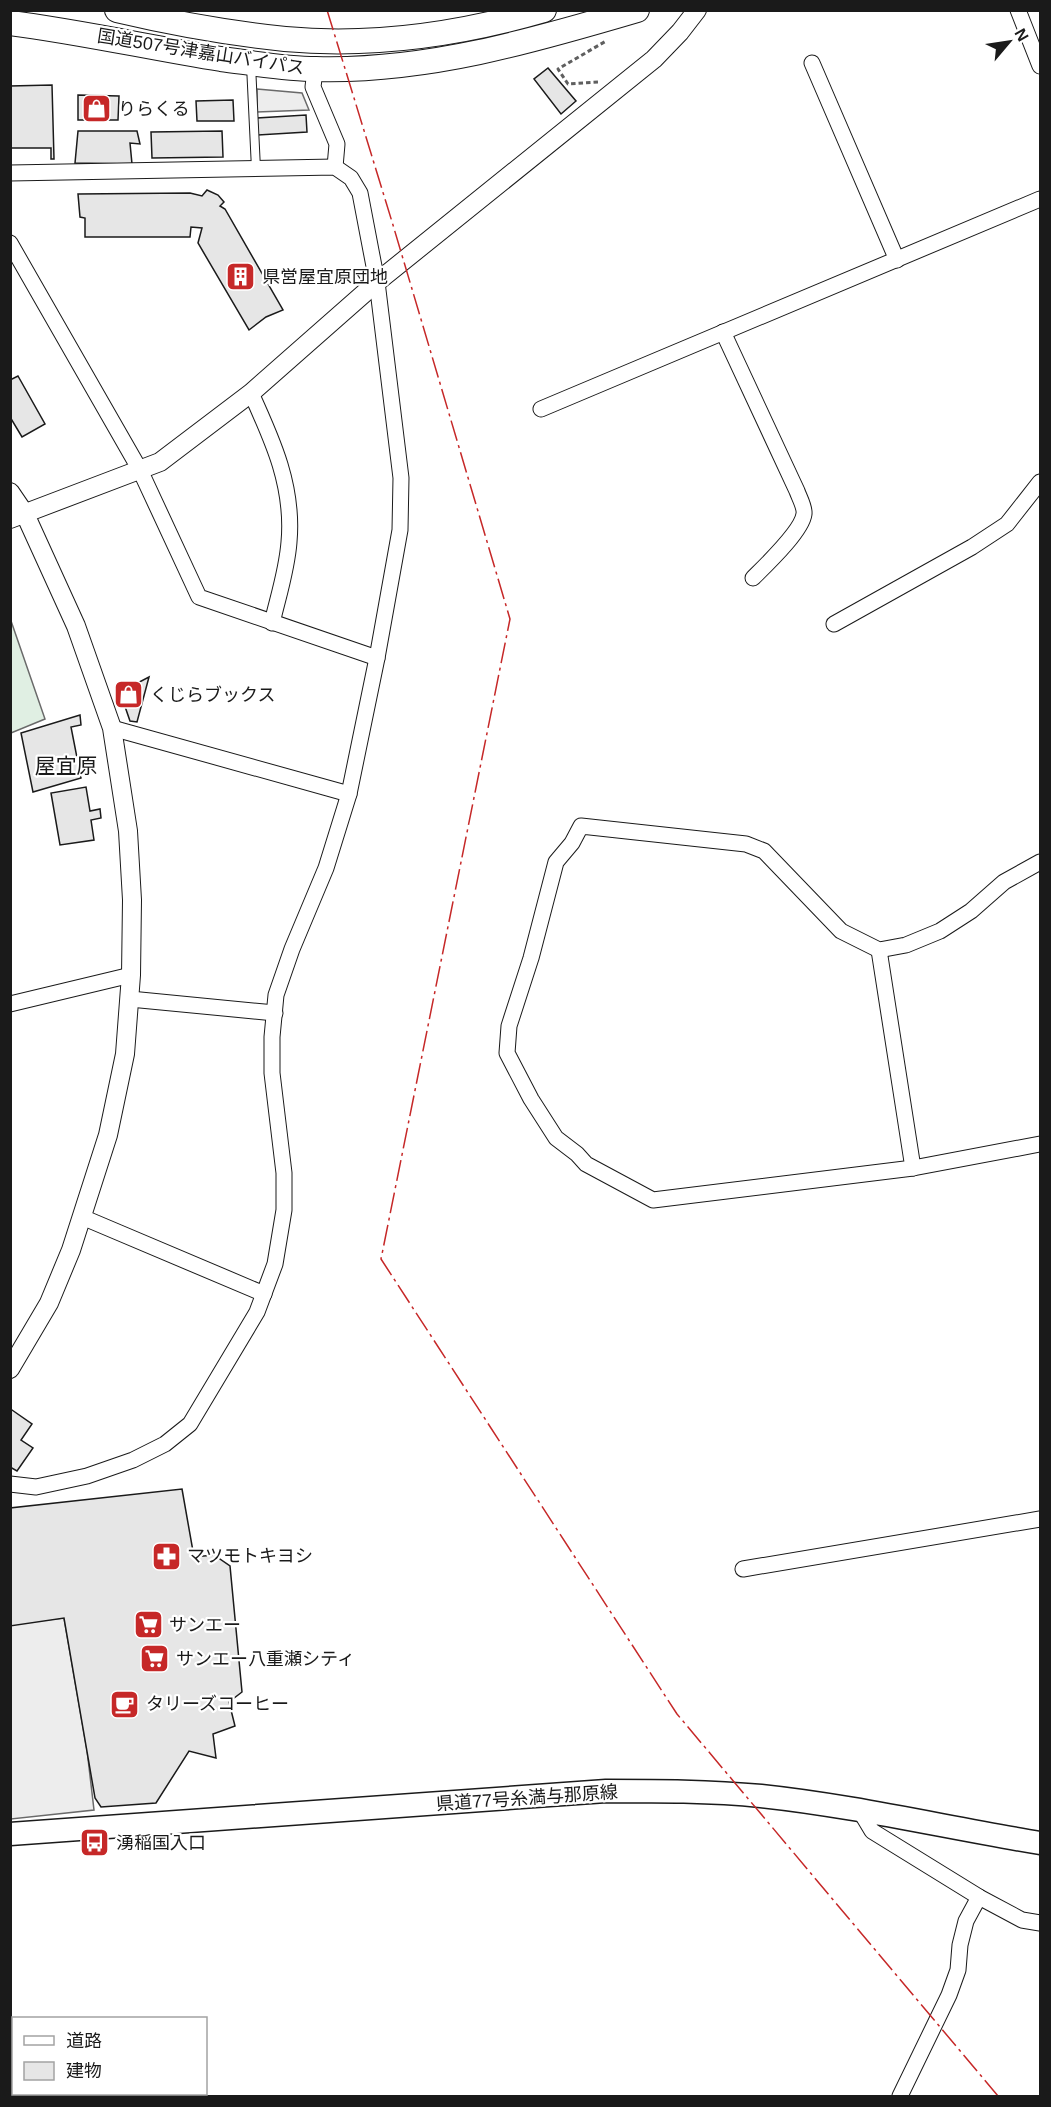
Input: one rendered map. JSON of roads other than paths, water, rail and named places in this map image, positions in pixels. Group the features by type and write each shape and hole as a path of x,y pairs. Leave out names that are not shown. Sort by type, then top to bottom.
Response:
{"highway":[{"name":"国道507号津嘉山バイパス","path":"122,11 164,21 286,39 360,40 425,35 485,25 544,10"},
{"name":"国道507号津嘉山バイパス","path":"10,23 251,63 315,69 370,68 431,62 530,42 637,10"},
{"path":"119,40 122,11"}],"main road":[{"name":"県道77号糸満与那原線","path":"10,1834 606,1791 672,1791 761,1796 860,1810 1041,1843"}],"street":[{"path":"18,517 160,462 251,393 377,282 654,60 697,10"},
{"path":"1018,10 1041,66"},
{"path":"812,63 897,260"},
{"path":"315,69 314,87 337,144 335,167"},
{"path":"10,173 335,167 351,178 360,193 377,282 401,478 400,530 349,794 326,868 276,995 272,1037 272,1073 284,1173 284,1210 276,1264 257,1312 190,1424 165,1444 133,1460 87,1476 36,1487 10,1484"},
{"path":"541,409 1041,199"},
{"path":"10,243 140,470 200,597 377,658"},
{"path":"723,332 797,491 804,513 799,526 786,543 753,578"},
{"path":"251,393 274,441 284,477 288,513 288,551 272,623"},
{"path":"834,624 972,547 1007,524 1041,482"},
{"path":"10,492 18,517 76,626 112,728 128,831 132,900 131,975 125,1054 108,1135 71,1250 49,1303 10,1369"},
{"path":"112,728 349,794"},
{"path":"1041,862 1004,882 971,911 940,931 906,945 879,950 841,931 764,851 746,844 581,826 572,843 556,862 531,958 509,1026 507,1053 531,1099 556,1137 586,1164 653,1200 913,1168 1041,1144"},
{"path":"879,950 913,1168"},
{"path":"10,1004 131,975"},
{"path":"129,999 275,1013"},
{"path":"82,1216 264,1294"},
{"path":"743,1569 1041,1519"},
{"path":"860,1810 872,1831 979,1898 1022,1920 1041,1923"},
{"path":"900,2097 949,1995 958,1970 960,1945 966,1921 979,1898"}],"lane":[{"path":"251,63 256,169"}],"place":[{"name":"りらくる","path":"97,109"},
{"name":"県営屋宜原団地","path":"241,277"},
{"name":"くじらブックス","path":"129,695"},
{"name":"マツモトキヨシ","path":"166,1556"},
{"name":"サンエー","path":"148,1625"},
{"name":"サンエー八重瀬シティ","path":"155,1659"},
{"name":"タリーズコーヒー","path":"125,1704"},
{"name":"湧稲国入口","path":"95,1843"}],"district":[{"name":"屋宜原","path":"66,765"}]}
